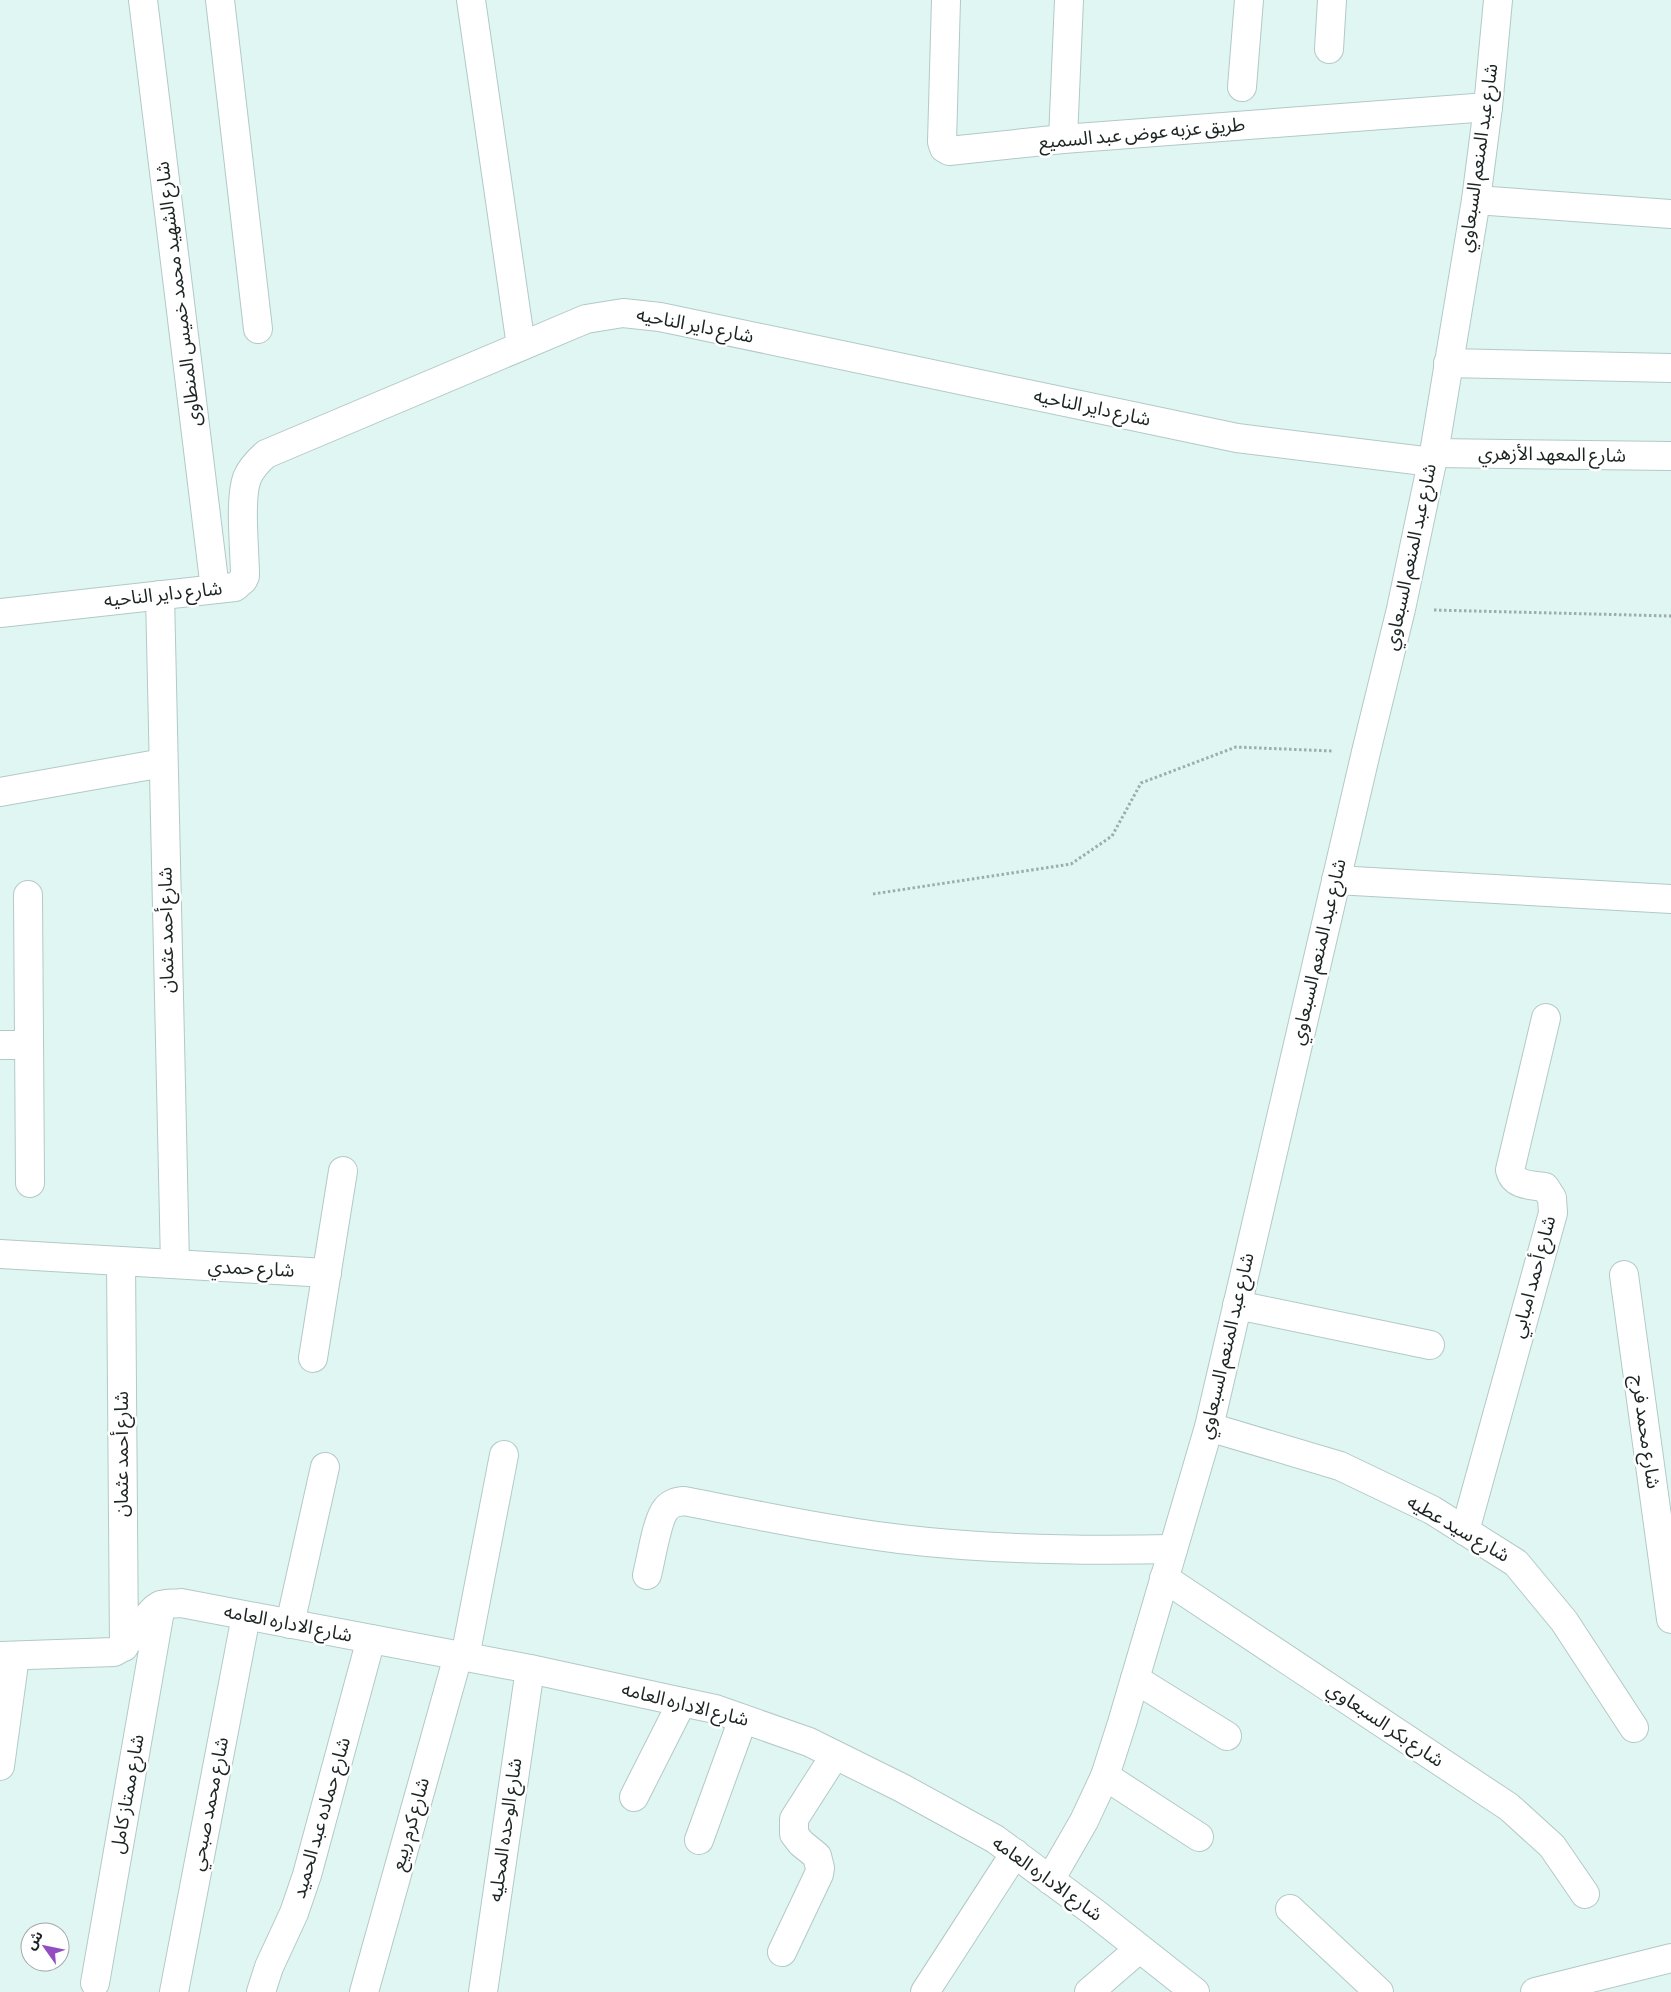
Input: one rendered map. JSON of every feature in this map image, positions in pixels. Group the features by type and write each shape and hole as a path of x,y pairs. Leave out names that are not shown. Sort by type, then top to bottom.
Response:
{"street":[{"name":"شارع الشهيد محمد خميس المنطاوى","path":"144,0 215,589"},
{"path":"220,0 258,329"},
{"path":"471,0 521,346"},
{"name":"طريق عزبه عوض عبد السميع","path":"946,0 942,142 944,148 952,152 1063,139 1488,107"},
{"path":"1063,139 1069,0"},
{"path":"1242,86 1250,0"},
{"path":"1329,49 1332,0"},
{"name":"شارع عبد المنعم السبعاوي","path":"1050,1880 1084,1822 1105,1776 1209,1427 1401,609 1432,458 1476,200 1488,107 1498,0"},
{"path":"1476,200 1671,214"},
{"name":"شارع داير الناحيه","path":"0,613 234,587 245,576 243,492 247,477 255,464 266,454 586,319 623,313 660,317 1237,438 1432,458"},
{"path":"1448,363 1671,368"},
{"name":"شارع المعهد الأزهري","path":"1432,458 1671,456"},
{"name":"شارع أحمد عثمان","path":"160,595 175,1264"},
{"path":"0,792 163,763"},
{"path":"1336,880 1671,898"},
{"path":"28,895 30,1183"},
{"name":"شارع أحمد امبابي","path":"1465,1531 1553,1213 1552,1198 1545,1187 1521,1183 1513,1178 1510,1170 1546,1018"},
{"path":"0,1045 29,1045"},
{"path":"313,1358 343,1172"},
{"name":"شارع حمدي","path":"0,1254 327,1273"},
{"name":"شارع أحمد عثمان","path":"121,1261 124,1647"},
{"name":"شارع محمد فرج","path":"1624,1275 1671,1619"},
{"path":"1237,1305 1430,1345"},
{"name":"شارع سيد عطيه","path":"1209,1427 1340,1466 1432,1510 1516,1563 1564,1621 1634,1728"},
{"name":"شارع كرم ربيع","path":"364,1992 462,1656 504,1455"},
{"path":"290,1624 325,1467"},
{"path":"647,1575 665,1509 673,1502 684,1501 811,1526 910,1540 991,1547 1082,1551 1173,1549"},
{"name":"شارع بكر السبعاوي","path":"1164,1578 1509,1807 1552,1846 1584,1894"},
{"name":"شارع الاداره العامه","path":"161,1605 181,1603 530,1669 715,1709 809,1742 902,1788 995,1839 1195,1992"},
{"path":"0,1766 8,1656 114,1652 124,1647 152,1611 161,1605"},
{"name":"شارع ممتاز كامل","path":"95,1983 161,1605"},
{"name":"شارع محمد صبحي","path":"174,1992 246,1616"},
{"name":"شارع حماده عبد الحميد","path":"261,1992 269,1967 294,1912 308,1875 372,1639"},
{"name":"شارع الوحده المحليه","path":"483,1992 530,1669"},
{"path":"1135,1679 1227,1736"},
{"path":"634,1797 682,1702"},
{"path":"699,1840 743,1719"},
{"path":"782,1952 819,1874 820,1868 816,1856 794,1834 794,1819 834,1755"},
{"path":"1105,1776 1199,1837"},
{"path":"924,1992 1014,1853"},
{"path":"1290,1909 1379,1992"},
{"path":"1089,1992 1139,1948"},
{"path":"1535,1992 1671,1958"}],"path":[{"path":"1401,609 1671,616"},
{"path":"873,894 1071,864 1112,836 1141,783 1236,747 1366,752"}]}
